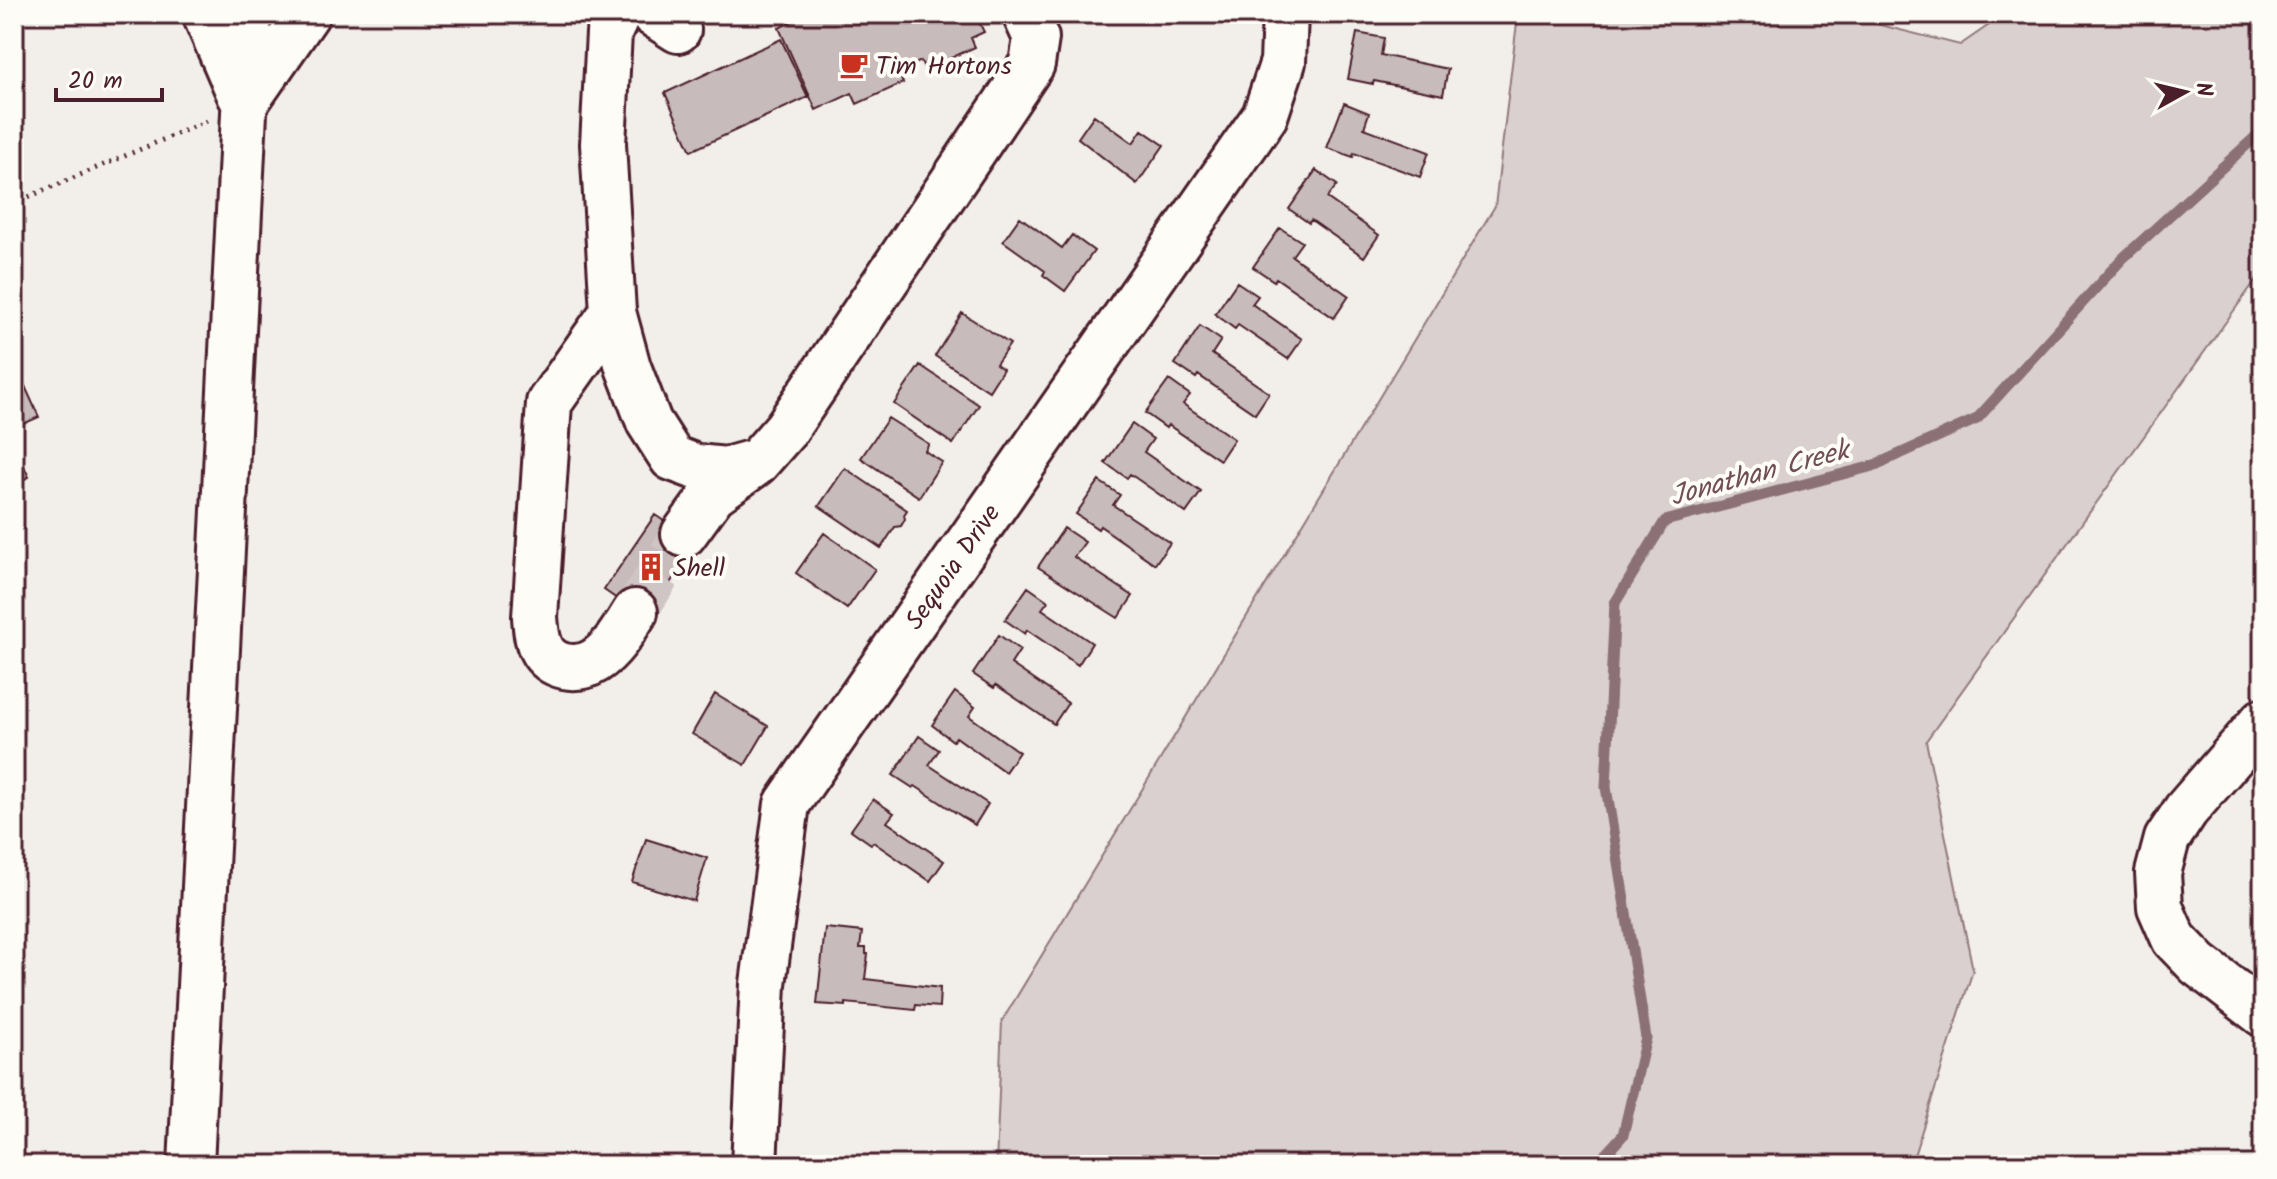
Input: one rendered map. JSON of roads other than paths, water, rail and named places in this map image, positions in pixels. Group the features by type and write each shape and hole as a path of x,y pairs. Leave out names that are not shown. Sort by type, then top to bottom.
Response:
{"street":[{"path":"205,14 244,105"},
{"path":"191,1165 249,14"},
{"path":"244,105 307,14"},
{"path":"618,14 609,33 603,144 613,312 628,367 649,422 672,458 696,467 726,470 758,461"},
{"path":"626,14 628,51 624,164 635,295 654,366 672,412 698,441 731,443 764,426 1001,76 1011,50 999,14"},
{"path":"684,534 713,494 758,461 786,429 1032,64 1036,38 1025,14"},
{"name":"Sequoia Drive","path":"754,1165 763,984 787,804 1265,116 1283,62 1285,14"},
{"path":"613,312 549,403 535,617 541,650 554,663 575,668 593,662 608,650 635,612"},
{"path":"2263,721 2186,810 2167,839 2158,873 2160,907 2174,939 2198,964 2263,1014"}],"waterway":[{"name":"Jonathan Creek","path":"1596,1165 1623,1135 1646,1038 1606,787 1615,603 1665,521 1873,466 1977,419 2121,260 2263,130"}],"tunnel":[{"path":"635,612 684,534"}],"place":[{"name":"Tim Hortons","path":"854,65"},
{"name":"Shell","path":"651,567"}]}
